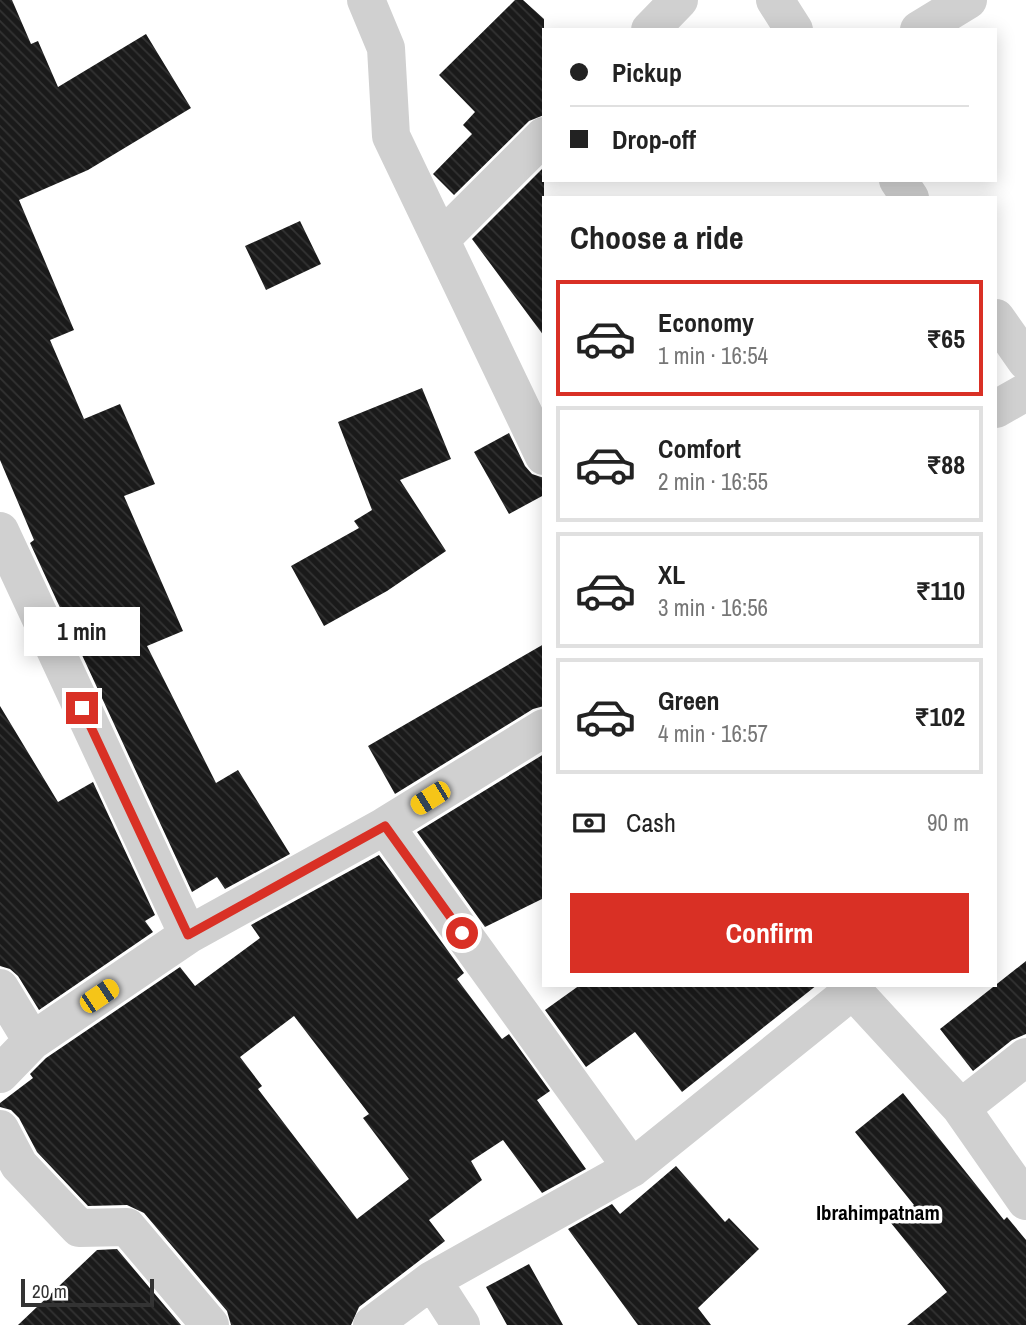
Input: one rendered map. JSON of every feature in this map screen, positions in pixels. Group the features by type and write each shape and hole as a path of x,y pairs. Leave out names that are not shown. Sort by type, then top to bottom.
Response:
{"street":[{"path":"366,0 386,48 391,136 542,452"},
{"path":"652,28 679,0"},
{"path":"775,0 793,28"},
{"path":"922,28 968,0"},
{"path":"441,239 542,138"},
{"path":"997,319 1026,360"},
{"path":"997,408 1026,392"},
{"path":"0,531 188,935"},
{"path":"0,1074 32,1041 188,935 385,826 542,729"},
{"path":"385,826 632,1168"},
{"path":"0,988 32,1041"},
{"path":"372,1325 432,1280 632,1168 850,988 961,1108 1026,1201"},
{"path":"961,1108 1026,1056"},
{"path":"0,1129 19,1165 79,1228 127,1227 210,1325"},
{"path":"432,1280 461,1325"}],"building":[{"path":"0,0 12,0 31,44 38,41 58,87 146,34 191,108 88,170 19,200 74,330 50,340 84,419 120,404 155,484 124,496 183,631 147,646 216,783 238,770 290,854 225,889 217,877 192,892 30,543 34,540 0,460"},
{"path":"515,0 523,0 544,19 542,116 529,121 454,195 433,174 472,134 463,125 475,112 439,75"},
{"path":"542,169 542,333 472,239"},
{"path":"300,221 321,264 266,290 245,246"},
{"path":"422,388 451,459 400,480 446,551 387,591 324,626 291,566 359,528 354,521 372,510 338,422"},
{"path":"509,433 525,466 532,474 542,477 542,496 509,514 474,452"},
{"path":"542,645 542,707 533,709 395,794 368,746"},
{"path":"0,706 58,802 93,782 155,915 145,921 153,932 39,1010 18,976 10,969 0,966"},
{"path":"542,755 542,899 485,927 417,832"},
{"path":"379,855 464,973 457,979 502,1039 509,1034 550,1091 537,1100 586,1169 542,1193 503,1140 471,1161 482,1180 429,1220 445,1241 359,1307 351,1325 231,1325 227,1311 144,1213 127,1205 88,1206 37,1152 19,1118 11,1110 0,1107 0,1103 33,1078 30,1074 46,1058 180,967 195,986 260,938 251,925","holes":["294,1016 369,1114 363,1118 409,1179 357,1219 258,1089 262,1086 240,1057"]},
{"path":"1026,961 1026,1034 1012,1040 973,1071 940,1029 993,987 997,987 997,984"},
{"path":"577,987 814,987 682,1092 635,1032 586,1067 545,1010"},
{"path":"903,1093 1004,1220 1007,1217 1026,1240 1026,1325 907,1325 947,1292 891,1223 914,1205 855,1132"},
{"path":"676,1166 725,1222 729,1218 759,1249 698,1308 711,1325 638,1325 568,1229 612,1204 620,1214"},
{"path":"117,1249 181,1325 18,1325 97,1250"},
{"path":"529,1264 563,1325 507,1325 486,1287"}],"district":[{"name":"Ibrahimpatnam","path":"878,1212"}],"route":[{"path":"82,708 188,935 385,826 462,933"}]}
